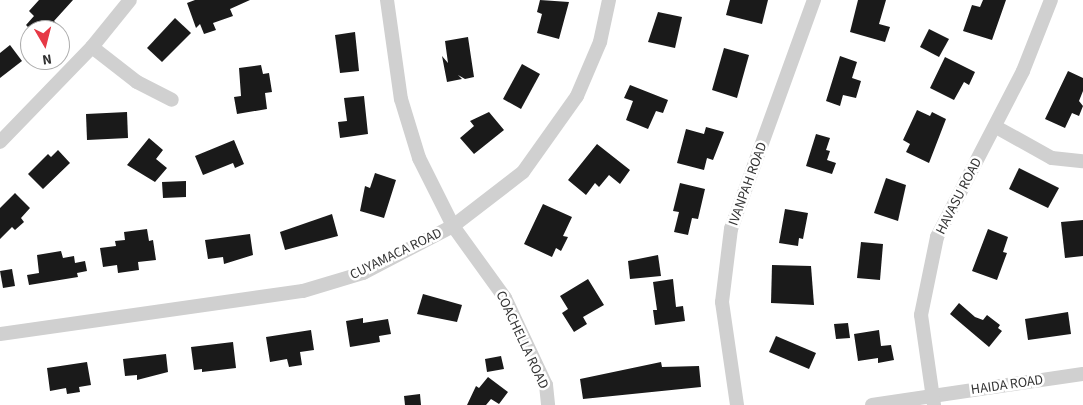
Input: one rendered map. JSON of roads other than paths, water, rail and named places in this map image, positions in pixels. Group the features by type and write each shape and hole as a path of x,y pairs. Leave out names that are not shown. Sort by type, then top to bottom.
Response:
{"street":[{"path":"0,142 92,47 130,0"},
{"name":"COACHELLA ROAD","path":"387,0 401,99 419,158 453,226 505,298 546,385 548,405"},
{"name":"CUYAMACA ROAD","path":"0,334 303,291 363,273 453,226 523,172 577,96 600,42 609,0"},
{"name":"IVANPAH ROAD","path":"737,405 722,302 731,229 814,0"},
{"name":"HAVASU ROAD","path":"933,400 921,315 937,237 996,127 1023,71 1051,0"},
{"path":"92,47 137,82 172,100"},
{"path":"996,127 1052,158 1083,161"},
{"name":"HAIDA ROAD","path":"872,405 933,400 1083,374"}]}
